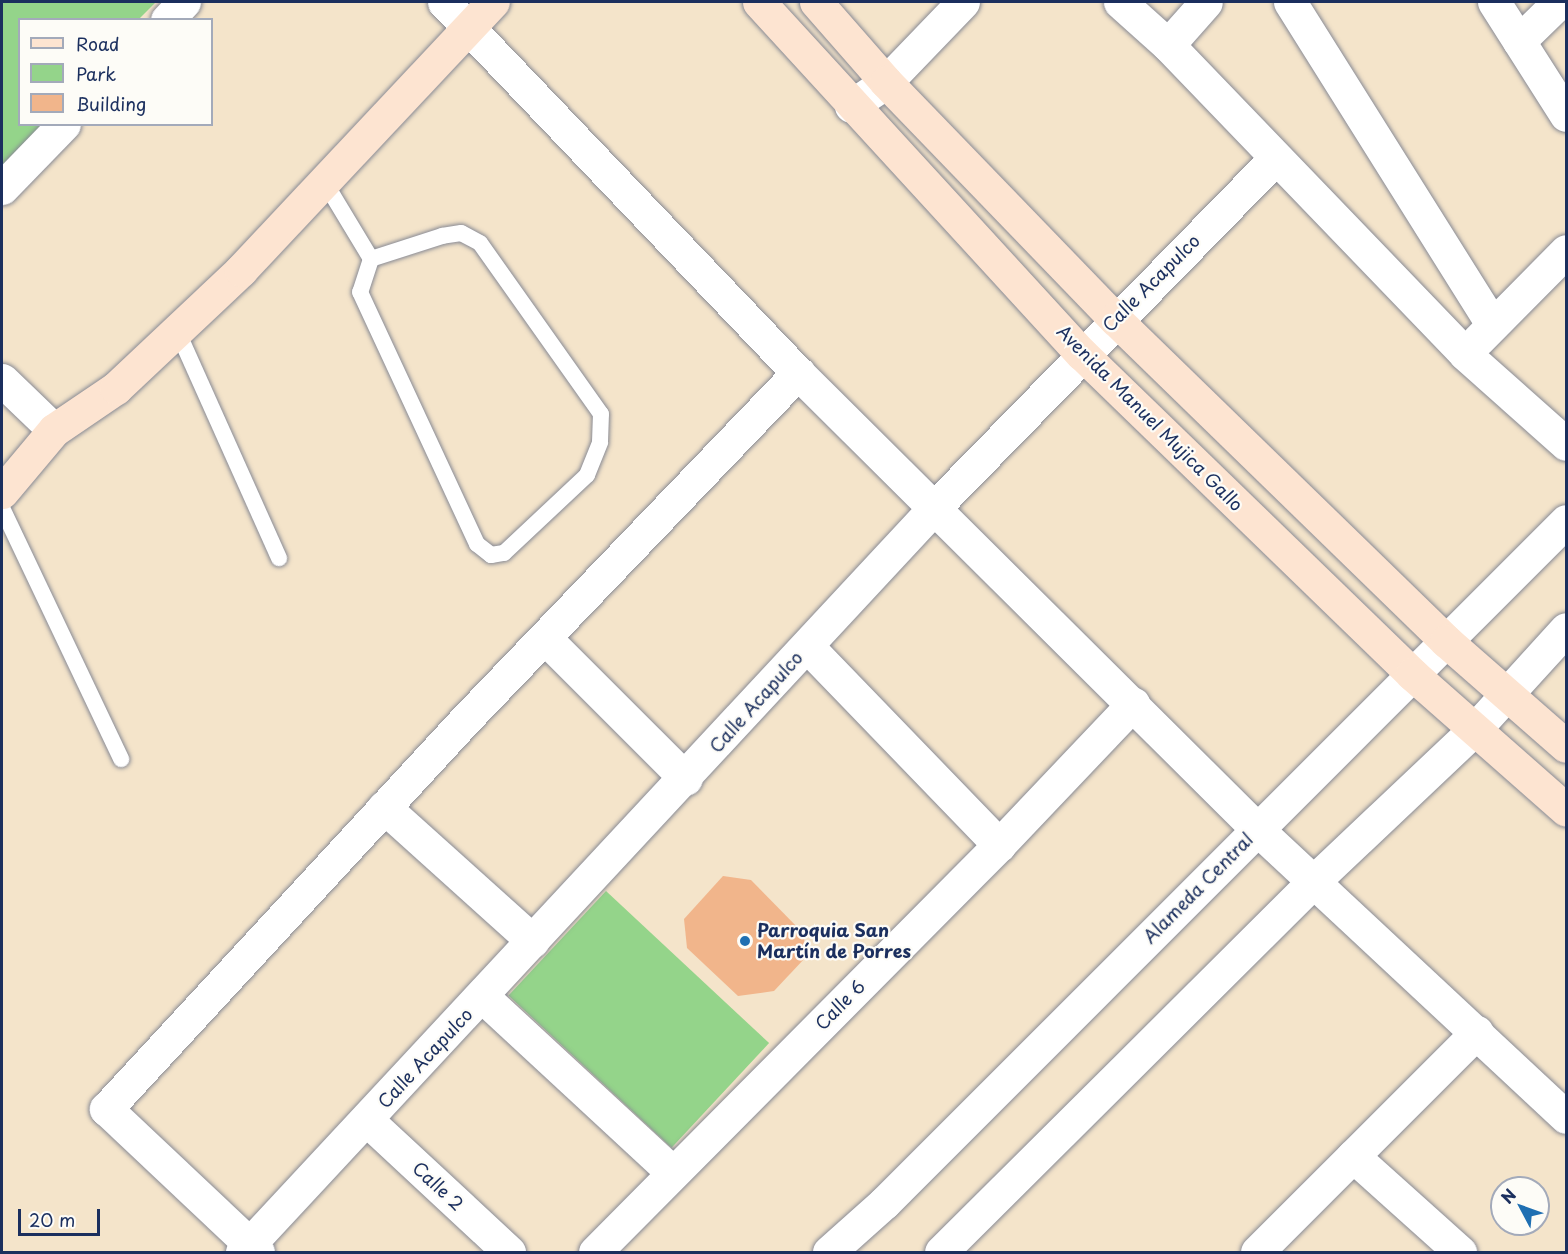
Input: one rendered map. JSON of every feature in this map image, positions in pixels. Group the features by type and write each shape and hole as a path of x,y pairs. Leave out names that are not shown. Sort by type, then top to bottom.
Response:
{"street":[{"path":"168,18 184,2"},
{"path":"444,2 470,25 798,373 936,507 1257,829 1566,1117"},
{"path":"2,492 54,430 117,388 241,270 493,2"},
{"name":"Avenida Manuel Mujica Gallo","path":"759,2 1082,354 1412,674 1566,810"},
{"path":"816,2 886,82 1114,319 1446,641 1566,746"},
{"path":"852,105 886,82 963,2"},
{"path":"1120,2 1168,45 1465,354 1566,444"},
{"path":"1168,45 1206,2"},
{"path":"1290,2 1493,325"},
{"path":"1494,2 1566,115"},
{"path":"1519,41 1559,2"},
{"path":"5,178 62,126"},
{"name":"Calle Acapulco","path":"250,1250 533,940 686,779 936,507 1114,319 1276,158"},
{"path":"1465,354 1566,251"},
{"path":"250,1250 106,1109 384,807 798,373"},
{"path":"2,380 54,430"},
{"name":"Alameda Central","path":"829,1252 884,1203 1566,521"},
{"path":"941,1252 1314,881 1474,729 1566,629"},
{"path":"545,638 686,779"},
{"path":"807,646 999,845"},
{"name":"Calle 6","path":"595,1252 999,845 1134,704"},
{"path":"384,807 533,940"},
{"path":"482,996 673,1173"},
{"path":"1257,1252 1477,1032"},
{"name":"Calle 2","path":"367,1120 509,1252"},
{"path":"1353,1156 1460,1252"}],"lane":[{"path":"324,181 371,259 360,292 477,544 491,555 504,553 587,475 600,441 601,414 480,243 461,233 442,236 371,259"},
{"path":"177,330 279,558"},
{"path":"2,508 121,759"}],"green space":[{"path":"2,2 156,2 140,18 18,18 18,126 40,126 2,166"},
{"path":"606,891 769,1043 672,1148 508,996"}],"building":[{"name":"Parroquia San Martín de Porres","path":"723,876 751,880 804,934 805,958 774,991 738,996 687,948 684,919"}],"place":[{"name":"Parroquia San Martín de Porres","path":"745,941"}]}
